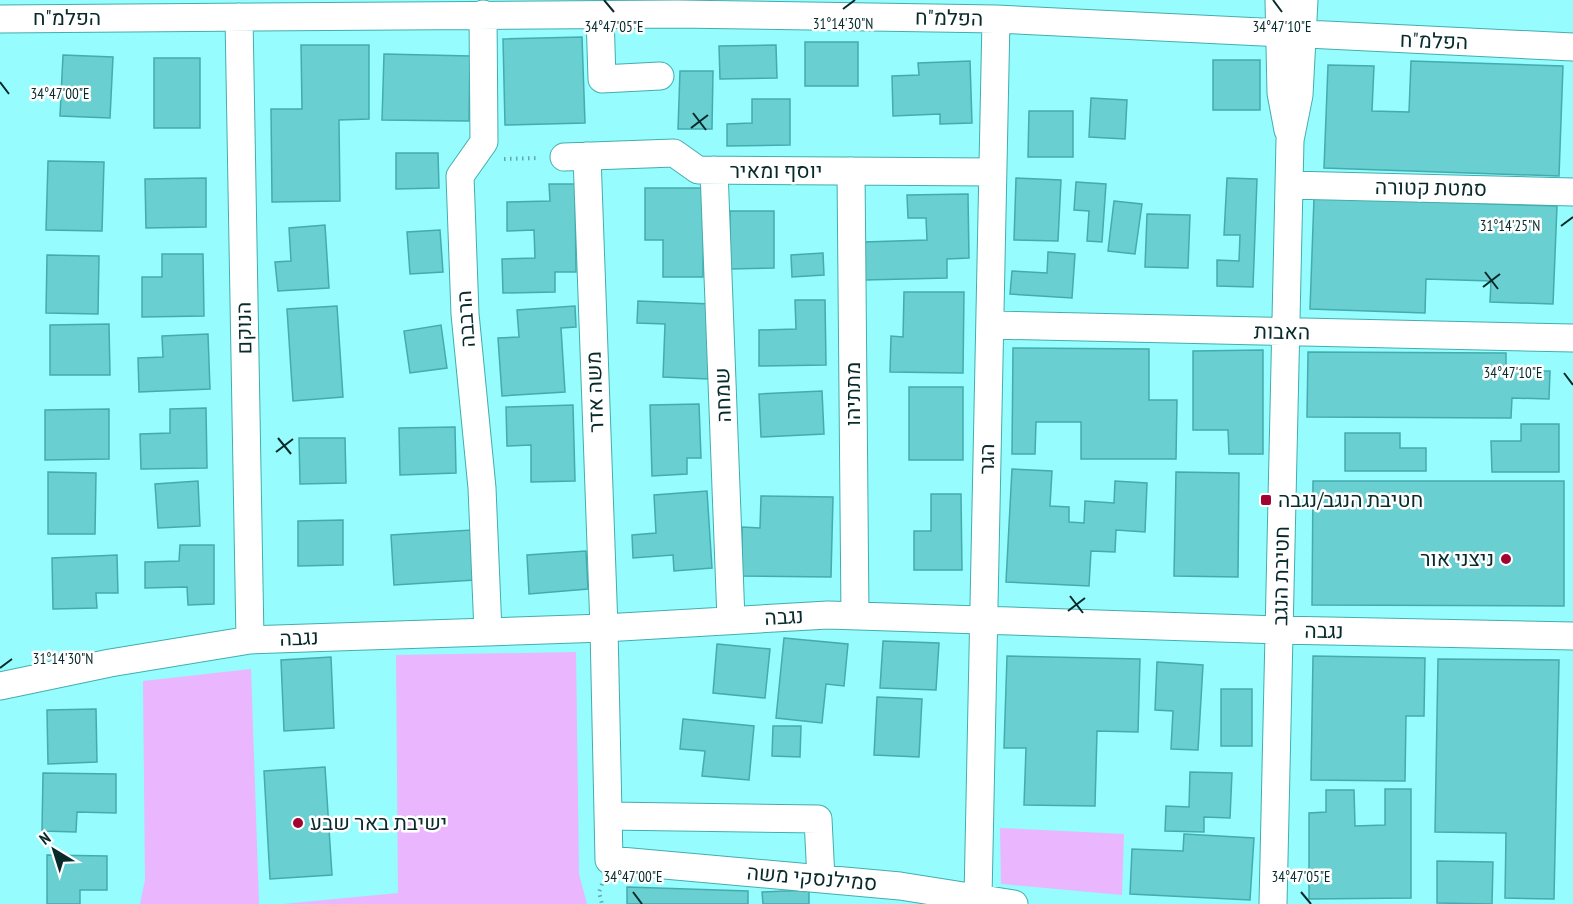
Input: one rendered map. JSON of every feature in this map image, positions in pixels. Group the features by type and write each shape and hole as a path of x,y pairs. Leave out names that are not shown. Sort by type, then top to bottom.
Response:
{"street":[{"name":"חטיבת הנגב","path":"1279,0 1291,35"},
{"name":"חטיבת הנגב","path":"1274,904 1290,140 1281,93 1291,35 1304,0"},
{"name":"הפלמ\"ח","path":"0,19 676,14 996,19 1038,11 1291,35 1573,47"},
{"name":"הרבבה","path":"483,14 484,142 460,176 465,314 482,488 488,632"},
{"path":"600,15 602,79 660,76"},
{"name":"הנוקם","path":"239,16 249,640"},
{"name":"הגר","path":"978,898 996,19"},
{"name":"יוסף ומאיר","path":"575,157 674,153 698,170 993,172"},
{"name":"משה אדר","path":"575,157 604,628 609,860"},
{"name":"שמחה","path":"714,170 732,620"},
{"name":"מתתיהו","path":"851,171 855,616"},
{"name":"סמטת קטורה","path":"1289,184 1573,192"},
{"name":"האבות","path":"990,325 1573,338"},
{"name":"נגבה","path":"0,686 110,663 249,640 604,628 732,620 855,616 1279,630 1573,636"},
{"path":"608,816 818,819 821,879"},
{"name":"סמילנסקי משה","path":"609,860 821,879 900,895 978,898 1014,904"}],"path":[{"path":"472,160 575,157"}],"shaded area":[{"path":"576,652 579,874 587,904 283,904 398,893 396,655"},
{"path":"251,669 259,904 140,904 145,880 143,681"},
{"path":"1000,828 1124,834 1122,895 1001,884"}],"building":[{"path":"582,37 585,123 505,125 503,39"},
{"path":"805,42 858,42 858,86 805,86"},
{"path":"301,45 369,45 369,119 339,120 340,201 272,202 271,109 302,109"},
{"path":"776,45 777,78 720,79 719,46"},
{"path":"384,54 470,56 469,121 382,120"},
{"path":"63,55 113,57 110,118 60,116"},
{"path":"154,58 200,58 200,128 154,128"},
{"path":"1213,60 1260,60 1260,110 1213,110"},
{"path":"970,61 972,123 940,124 940,114 893,116 892,76 919,75 918,63"},
{"path":"1411,61 1563,66 1559,176 1324,168 1328,65 1374,66 1372,111 1409,112"},
{"path":"680,71 713,71 712,129 678,129"},
{"path":"1091,98 1127,100 1125,139 1089,137"},
{"path":"752,99 790,99 790,145 727,146 727,124 752,123"},
{"path":"1029,111 1073,111 1073,157 1028,157"},
{"path":"396,153 438,153 439,188 396,189"},
{"path":"48,161 104,162 102,231 46,230"},
{"path":"206,178 206,227 146,228 145,179"},
{"path":"1016,178 1061,180 1058,241 1014,240"},
{"path":"1227,178 1257,179 1253,287 1217,286 1217,260 1239,261 1240,235 1224,235"},
{"path":"1076,182 1106,184 1102,242 1087,241 1089,211 1074,210"},
{"path":"549,184 575,184 576,272 555,272 555,292 503,293 502,259 535,258 534,230 507,231 507,202 550,201"},
{"path":"645,188 704,188 703,277 663,277 663,240 645,240"},
{"path":"968,194 969,258 947,259 947,278 865,280 864,242 927,240 926,218 908,218 907,195"},
{"path":"1314,198 1557,206 1553,304 1490,302 1491,281 1426,279 1425,313 1310,309"},
{"path":"1114,201 1142,204 1135,254 1108,251"},
{"path":"730,211 774,211 774,268 730,269"},
{"path":"1147,214 1190,215 1188,268 1145,267"},
{"path":"325,225 329,288 278,291 275,262 291,261 289,228"},
{"path":"440,230 443,272 410,274 407,232"},
{"path":"1048,252 1075,254 1072,298 1010,294 1012,271 1047,273"},
{"path":"823,253 824,275 792,277 791,255"},
{"path":"162,254 203,254 204,316 142,317 142,277 162,277"},
{"path":"47,255 99,256 98,314 46,313"},
{"path":"904,292 964,292 963,373 890,372 891,336 903,337"},
{"path":"795,300 825,300 826,365 759,366 759,330 796,329"},
{"path":"638,301 711,304 708,379 663,377 665,324 637,323"},
{"path":"337,306 343,397 293,401 287,309"},
{"path":"575,306 576,327 561,328 565,392 502,396 498,338 519,337 517,310"},
{"path":"109,324 110,375 50,375 50,325"},
{"path":"441,325 447,368 410,373 404,331"},
{"path":"208,334 210,389 139,392 138,358 163,357 162,336"},
{"path":"1013,348 1149,349 1149,400 1177,400 1176,459 1081,459 1081,422 1036,422 1035,454 1012,454"},
{"path":"1263,350 1263,454 1229,454 1228,430 1193,430 1193,351"},
{"path":"1308,352 1506,353 1506,371 1550,371 1549,399 1512,398 1511,418 1307,417"},
{"path":"909,387 963,387 963,460 909,460"},
{"path":"822,391 824,434 761,437 759,394"},
{"path":"699,404 701,458 687,458 687,474 652,476 650,405"},
{"path":"573,405 575,481 531,482 531,445 507,446 506,407"},
{"path":"206,408 207,468 141,469 140,434 170,433 170,409"},
{"path":"109,409 109,459 45,460 45,410"},
{"path":"1521,424 1559,424 1559,472 1492,472 1491,441 1521,441"},
{"path":"455,427 456,473 400,475 399,428"},
{"path":"1345,433 1400,433 1400,448 1426,448 1426,471 1345,471"},
{"path":"299,438 345,438 346,483 300,484"},
{"path":"1012,469 1052,471 1050,506 1069,507 1069,522 1084,523 1085,501 1114,503 1115,481 1147,483 1145,532 1116,530 1115,552 1091,551 1089,586 1006,582"},
{"path":"48,472 96,473 95,534 48,534"},
{"path":"1176,472 1239,473 1238,577 1174,576"},
{"path":"198,481 200,526 158,528 155,484"},
{"path":"1313,481 1564,481 1564,606 1312,605"},
{"path":"707,491 712,568 674,571 673,555 633,558 632,535 656,533 654,495"},
{"path":"931,494 961,494 962,570 914,570 914,531 931,531"},
{"path":"761,496 833,497 831,577 742,576 742,527 760,528"},
{"path":"343,520 343,565 298,566 298,521"},
{"path":"472,530 475,580 394,585 391,535"},
{"path":"180,545 214,545 214,604 188,605 187,587 145,588 145,562 179,561"},
{"path":"586,551 588,589 529,594 527,555"},
{"path":"117,555 118,593 96,593 97,608 53,609 52,558"},
{"path":"784,638 848,644 844,686 826,684 822,723 776,718"},
{"path":"883,641 939,643 936,690 880,688"},
{"path":"717,644 770,649 765,698 713,693"},
{"path":"1007,656 1140,659 1138,732 1097,731 1095,806 1024,805 1026,748 1004,748"},
{"path":"1313,656 1425,658 1424,716 1406,716 1405,781 1311,780"},
{"path":"331,657 334,728 284,731 281,660"},
{"path":"1438,659 1559,660 1554,899 1505,898 1506,833 1435,832"},
{"path":"1157,662 1203,665 1198,750 1171,749 1173,711 1155,710"},
{"path":"1221,689 1252,689 1252,746 1221,746"},
{"path":"877,697 922,699 919,757 874,755"},
{"path":"96,709 97,762 48,764 47,710"},
{"path":"683,719 754,726 749,780 702,776 705,751 680,749"},
{"path":"773,726 801,726 800,757 772,756"},
{"name":"ישיבת באר שבע","path":"325,767 332,875 270,879 264,771"},
{"path":"1190,772 1232,773 1230,818 1204,817 1204,832 1165,831 1166,806 1189,807"},
{"path":"43,773 116,774 116,813 77,812 76,832 42,831"},
{"path":"1385,789 1411,789 1411,898 1309,899 1309,813 1326,812 1326,790 1354,790 1355,826 1385,825"},
{"path":"1184,834 1254,838 1250,900 1130,894 1132,849 1183,851"},
{"path":"47,855 107,856 107,890 80,890 80,904 47,904"},
{"path":"1437,861 1493,862 1492,904 1437,903"},
{"path":"627,887 748,891 748,904 627,904"},
{"path":"809,890 809,904 763,904 762,892"}],"place":[{"name":"חטיבת הנגב/נגבה","path":"1266,500"},
{"name":"ניצני אור","path":"1506,559"},
{"name":"ישיבת באר שבע","path":"298,823"}]}
